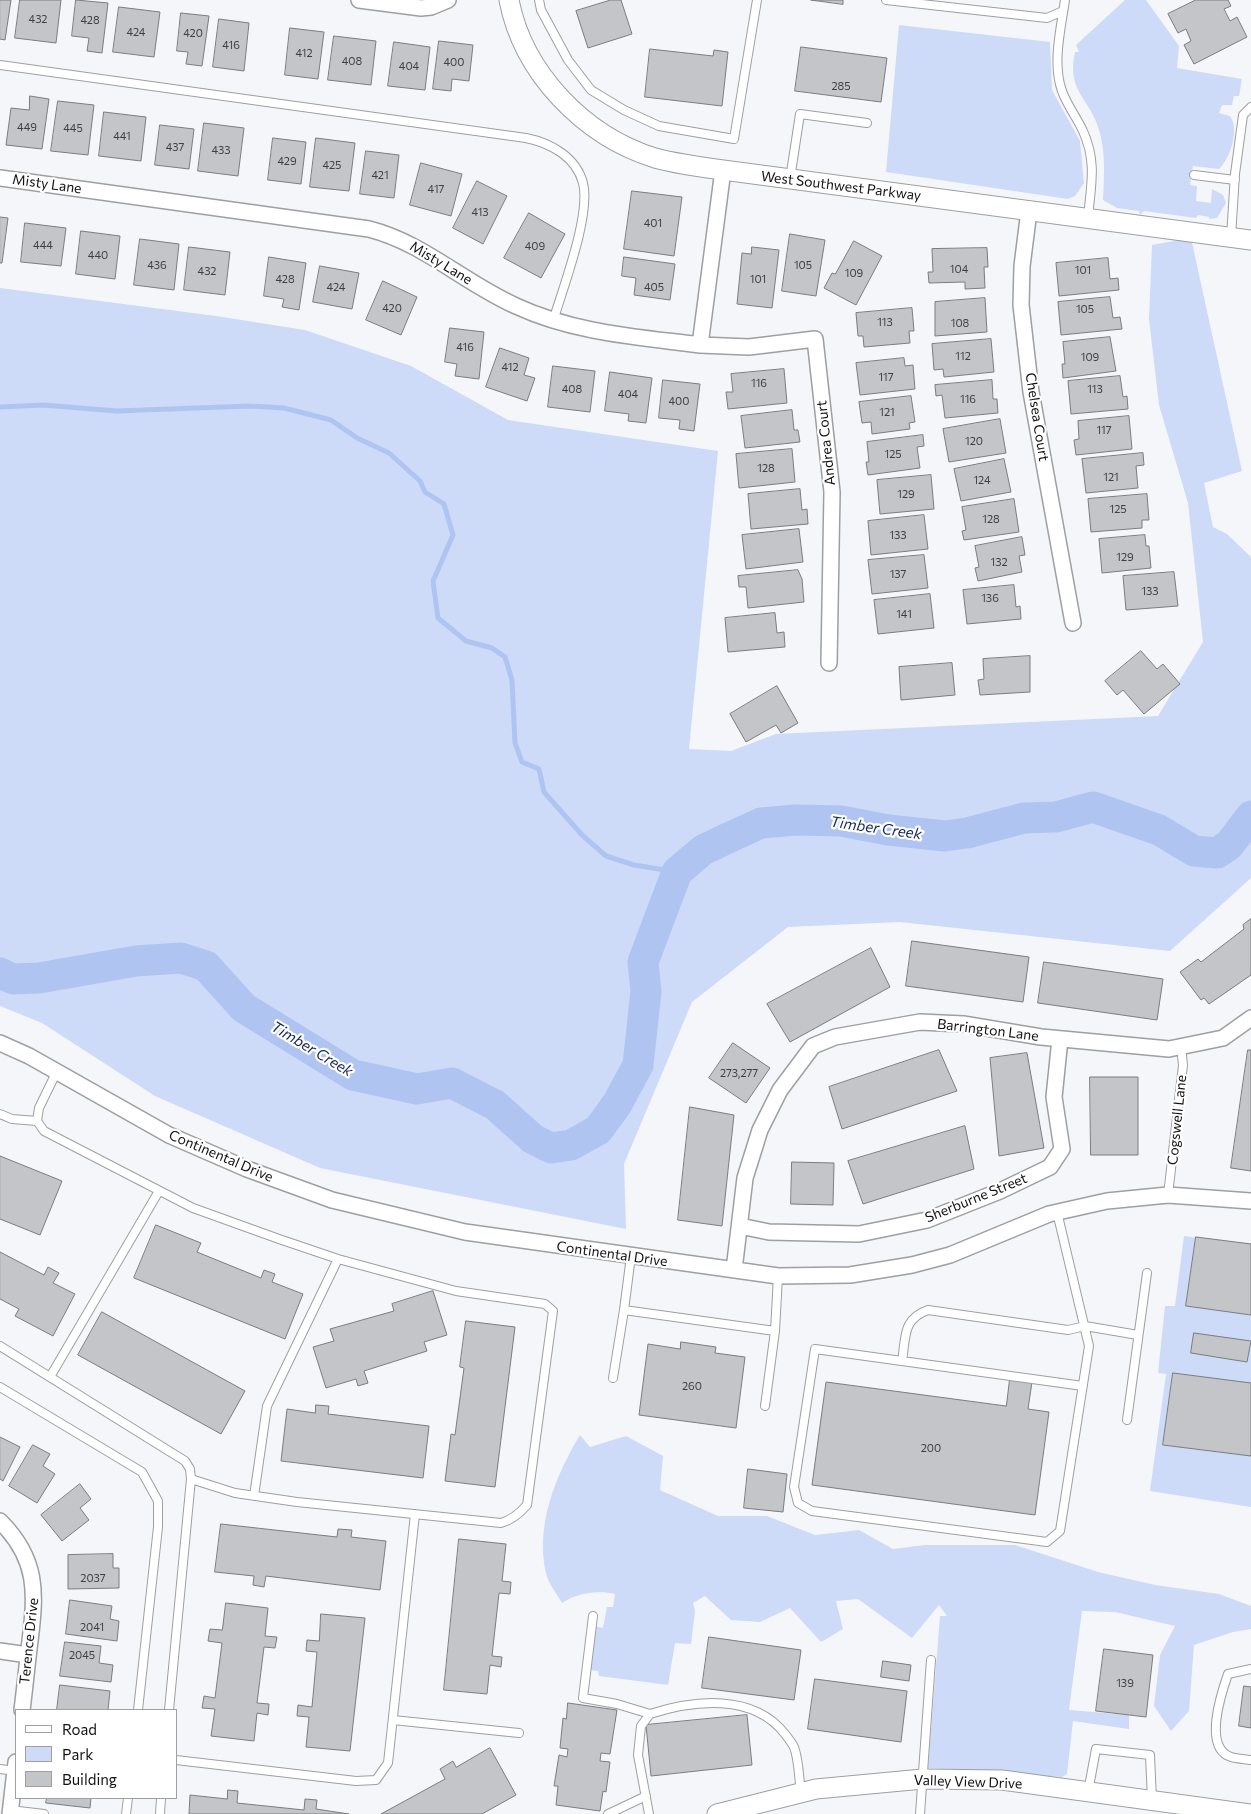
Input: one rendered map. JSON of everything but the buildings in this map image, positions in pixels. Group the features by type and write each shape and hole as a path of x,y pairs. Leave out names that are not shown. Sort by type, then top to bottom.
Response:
{"street":[{"path":"359,0 421,8 431,7 448,0"},
{"name":"West Southwest Parkway","path":"509,0 522,40 542,75 567,105 615,140 654,157 680,164 723,170 1251,240"},
{"path":"700,345 723,170"},
{"name":"Misty Lane","path":"0,178 352,226 385,234 416,246 495,296 553,321 589,330 700,345"},
{"name":"Chelsea Court","path":"1029,210 1022,272 1022,315 1031,392 1073,623"},
{"name":"Andrea Court","path":"700,345 749,347 815,339 832,492 829,663"},
{"name":"Barrington Lane","path":"734,1270 745,1178 760,1130 780,1090 813,1046 835,1037 920,1022 963,1024 1060,1039 1169,1048 1223,1038 1251,1018"},
{"name":"Sherburne Street","path":"740,1226 769,1232 859,1234 927,1220 1000,1191 1050,1167 1062,1149 1054,1097 1060,1039"},
{"name":"Continental Drive","path":"0,1044 57,1071 169,1135 247,1170 332,1200 465,1232 778,1276 850,1275 912,1266 950,1254 1057,1212 1107,1201 1168,1194 1251,1201"},
{"name":"Terence Drive","path":"0,1521 22,1548 33,1579 34,1606 22,1709"},
{"path":"0,1651 28,1655"},
{"path":"10,1812 15,1774"},
{"name":"Valley View Drive","path":"717,1814 816,1789 923,1779 1002,1780 1158,1803 1251,1814"}],"lane":[{"path":"539,0 541,10 568,60 591,90 624,110 659,126 734,139 757,0"},
{"path":"886,0 1047,18 1063,11"},
{"path":"1065,0 1057,54 1062,90 1083,131 1094,165 1088,218"},
{"path":"0,65 526,138 551,145 562,153 578,172 584,193 577,240 553,321"},
{"path":"1232,238 1235,180 1243,115 1251,107"},
{"path":"790,179 800,114 867,123"},
{"path":"1194,175 1235,180"},
{"name":"Cogswell Lane","path":"1168,1194 1183,1065 1181,1046"},
{"path":"57,1071 39,1108 37,1121 44,1131 193,1208 338,1259 456,1291 545,1304 554,1311 527,1505 518,1516 501,1523 254,1496 235,1493 191,1479"},
{"path":"0,1114 12,1119 37,1121"},
{"path":"50,1377 160,1190"},
{"path":"1057,1212 1089,1346 1083,1386 1060,1532 1047,1542 812,1512 798,1502 794,1487 815,1349 1083,1386"},
{"path":"613,1378 631,1256"},
{"path":"254,1496 267,1406 338,1259"},
{"path":"1127,1420 1146,1273"},
{"path":"765,1406 775,1331 778,1276"},
{"path":"624,1310 775,1331"},
{"path":"902,1361 908,1325 915,1314 928,1310 1068,1330 1085,1326 1138,1335"},
{"path":"0,1346 185,1460 190,1469 191,1479 169,1709"},
{"path":"0,1387 142,1472 158,1500 158,1526 138,1709"},
{"path":"178,1760 356,1781 376,1780 388,1763 415,1514"},
{"path":"592,1616 582,1698 617,1704 650,1714 667,1709 720,1702 753,1711 774,1720 794,1746 801,1793"},
{"path":"920,1814 931,1660"},
{"path":"1251,1669 1228,1674 1214,1732 1220,1749 1230,1757 1251,1760"},
{"path":"649,1814 638,1755 641,1726 650,1714"},
{"path":"393,1720 519,1733"},
{"path":"1088,1792 1096,1749 1150,1755 1158,1803"},
{"path":"0,1769 15,1767"},
{"path":"608,1814 646,1796"},
{"path":"126,1814 128,1799"},
{"path":"160,1814 161,1799"},
{"path":"10,1812 44,1814"}],"green space":[{"path":"1125,0 1146,0 1179,46 1177,68 1242,79 1239,96 1234,96 1232,105 1222,105 1219,113 1230,116 1233,122 1234,136 1227,158 1219,169 1193,166 1190,185 1197,186 1196,201 1211,203 1212,189 1223,195 1226,203 1217,218 1209,219 1209,217 1198,215 1196,218 1144,211 1140,215 1139,211 1117,208 1103,200 1104,165 1101,138 1095,119 1076,86 1073,66 1075,52 1079,52 1076,45"},
{"path":"899,25 1050,42 1052,90 1080,141 1084,183 1075,196 1068,199 886,172"},
{"path":"1191,238 1242,471 1204,483 1213,527 1227,534 1251,557 1251,878 1170,951 900,922 788,927 692,1002 624,1164 626,1229 320,1168 155,1096 42,1023 0,1006 0,288 216,316 305,330 411,366 508,420 718,451 689,749 731,751 776,734 1158,716 1203,642 1188,503 1159,405 1149,319 1152,245"},
{"path":"1184,1236 1251,1245 1251,1507 1150,1491 1166,1374 1158,1373 1165,1306 1175,1306"},
{"path":"580,1435 590,1447 626,1436 663,1456 660,1490 718,1516 767,1516 815,1535 859,1530 893,1549 925,1545 1015,1545 1098,1572 1155,1585 1219,1594 1251,1606 1251,1629 1233,1632 1194,1645 1189,1711 1171,1731 1154,1706 1160,1655 1175,1626 1115,1612 1082,1611 1069,1710 1129,1715 1129,1729 1073,1721 1067,1774 1062,1777 928,1768 940,1616 947,1616 939,1605 912,1638 858,1599 836,1601 843,1629 821,1642 790,1608 760,1622 731,1620 705,1596 693,1603 695,1611 691,1644 675,1643 668,1685 599,1676 598,1671 589,1670 594,1626 603,1628 607,1607 613,1607 615,1594 587,1593 562,1603 547,1577 543,1555 543,1537 550,1501 563,1467"}],"waterway":[{"path":"0,407 43,405 117,411 250,406 284,408 331,420 357,438 389,453 420,481 425,492 444,504 453,535 433,581 438,618 466,641 492,648 505,657 512,680 515,743 522,762 539,769 544,792 582,835 606,856 634,865 677,872"},
{"name":"Timber Creek","path":"0,973 13,979 39,978 136,961 181,958 206,966 244,1008 353,1075 417,1089 452,1083 495,1105 533,1139 551,1148 571,1145 598,1130 617,1104 638,1065 646,991 643,962 677,872 703,850 726,839 761,823 796,820 841,821 888,830 945,836 967,833 1024,818 1056,817 1093,807 1159,830 1194,851 1217,853 1229,845 1251,816"}]}
